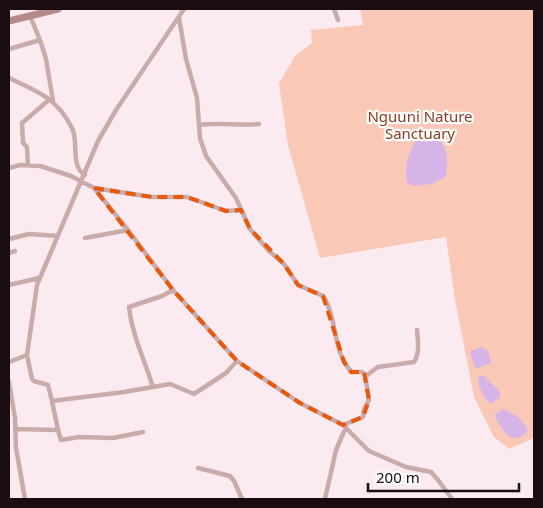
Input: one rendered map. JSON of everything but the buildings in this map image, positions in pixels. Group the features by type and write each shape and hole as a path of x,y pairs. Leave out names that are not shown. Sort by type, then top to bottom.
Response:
{"main road":[{"path":"9,21 56,9"}],"street":[{"path":"143,432 113,438 79,437 60,439 48,385 33,380 27,355 34,295 39,278 98,142 116,110 184,9"},
{"path":"334,9 338,20"},
{"path":"30,16 46,59 52,100"},
{"path":"179,18 187,63 197,98 201,142 206,156 233,192 250,229 269,251 284,264 298,285 323,296 328,306 344,362 352,372 364,372 366,376 369,400 363,417 345,426 336,450 325,499"},
{"path":"9,49 40,40"},
{"path":"9,78 40,92 52,100 73,129 76,161 80,172 85,175"},
{"path":"28,165 27,148 23,143 22,123 52,100"},
{"path":"199,125 214,123 259,124"},
{"path":"9,168 28,165 48,168 82,181 94,188 173,290 237,361 300,403 345,426 369,450 406,467 431,472 452,499"},
{"path":"94,188 152,197 187,197 226,211 241,210"},
{"path":"85,238 128,230"},
{"path":"9,239 29,234 58,236"},
{"path":"9,253 14,251"},
{"path":"9,285 39,278"},
{"path":"153,388 144,357 139,348 129,307 162,296 173,290"},
{"path":"366,376 378,367 414,362 418,348 417,330"},
{"path":"9,362 27,355"},
{"path":"52,401 174,385 194,394 226,373 237,361"},
{"path":"9,382 16,431 16,448 25,499"},
{"path":"9,432 58,430"},
{"path":"198,468 230,476 242,499"}],"highlighted area":[{"path":"94,188 152,197 187,197 226,211 241,210 250,229 284,264 298,285 323,296 344,362 351,372 364,372 367,384 369,400 363,417 343,425 300,403 237,361 173,290"}],"green space":[{"name":"Nguuni Nature Sanctuary","path":"360,9 534,9 534,438 509,449 494,437 474,397 455,300 446,237 320,258 288,145 279,83 295,56 312,43 311,30 363,25"}],"shaded area":[{"path":"427,135 439,138 444,148 447,162 445,177 432,184 412,186 407,182 408,160 416,139"},
{"path":"482,347 488,351 491,363 478,368 475,367 470,354 471,351"},
{"path":"482,375 500,392 500,397 491,404 484,396 479,385 478,378"},
{"path":"504,409 518,417 527,428 525,434 513,438 502,429 495,414"}]}
